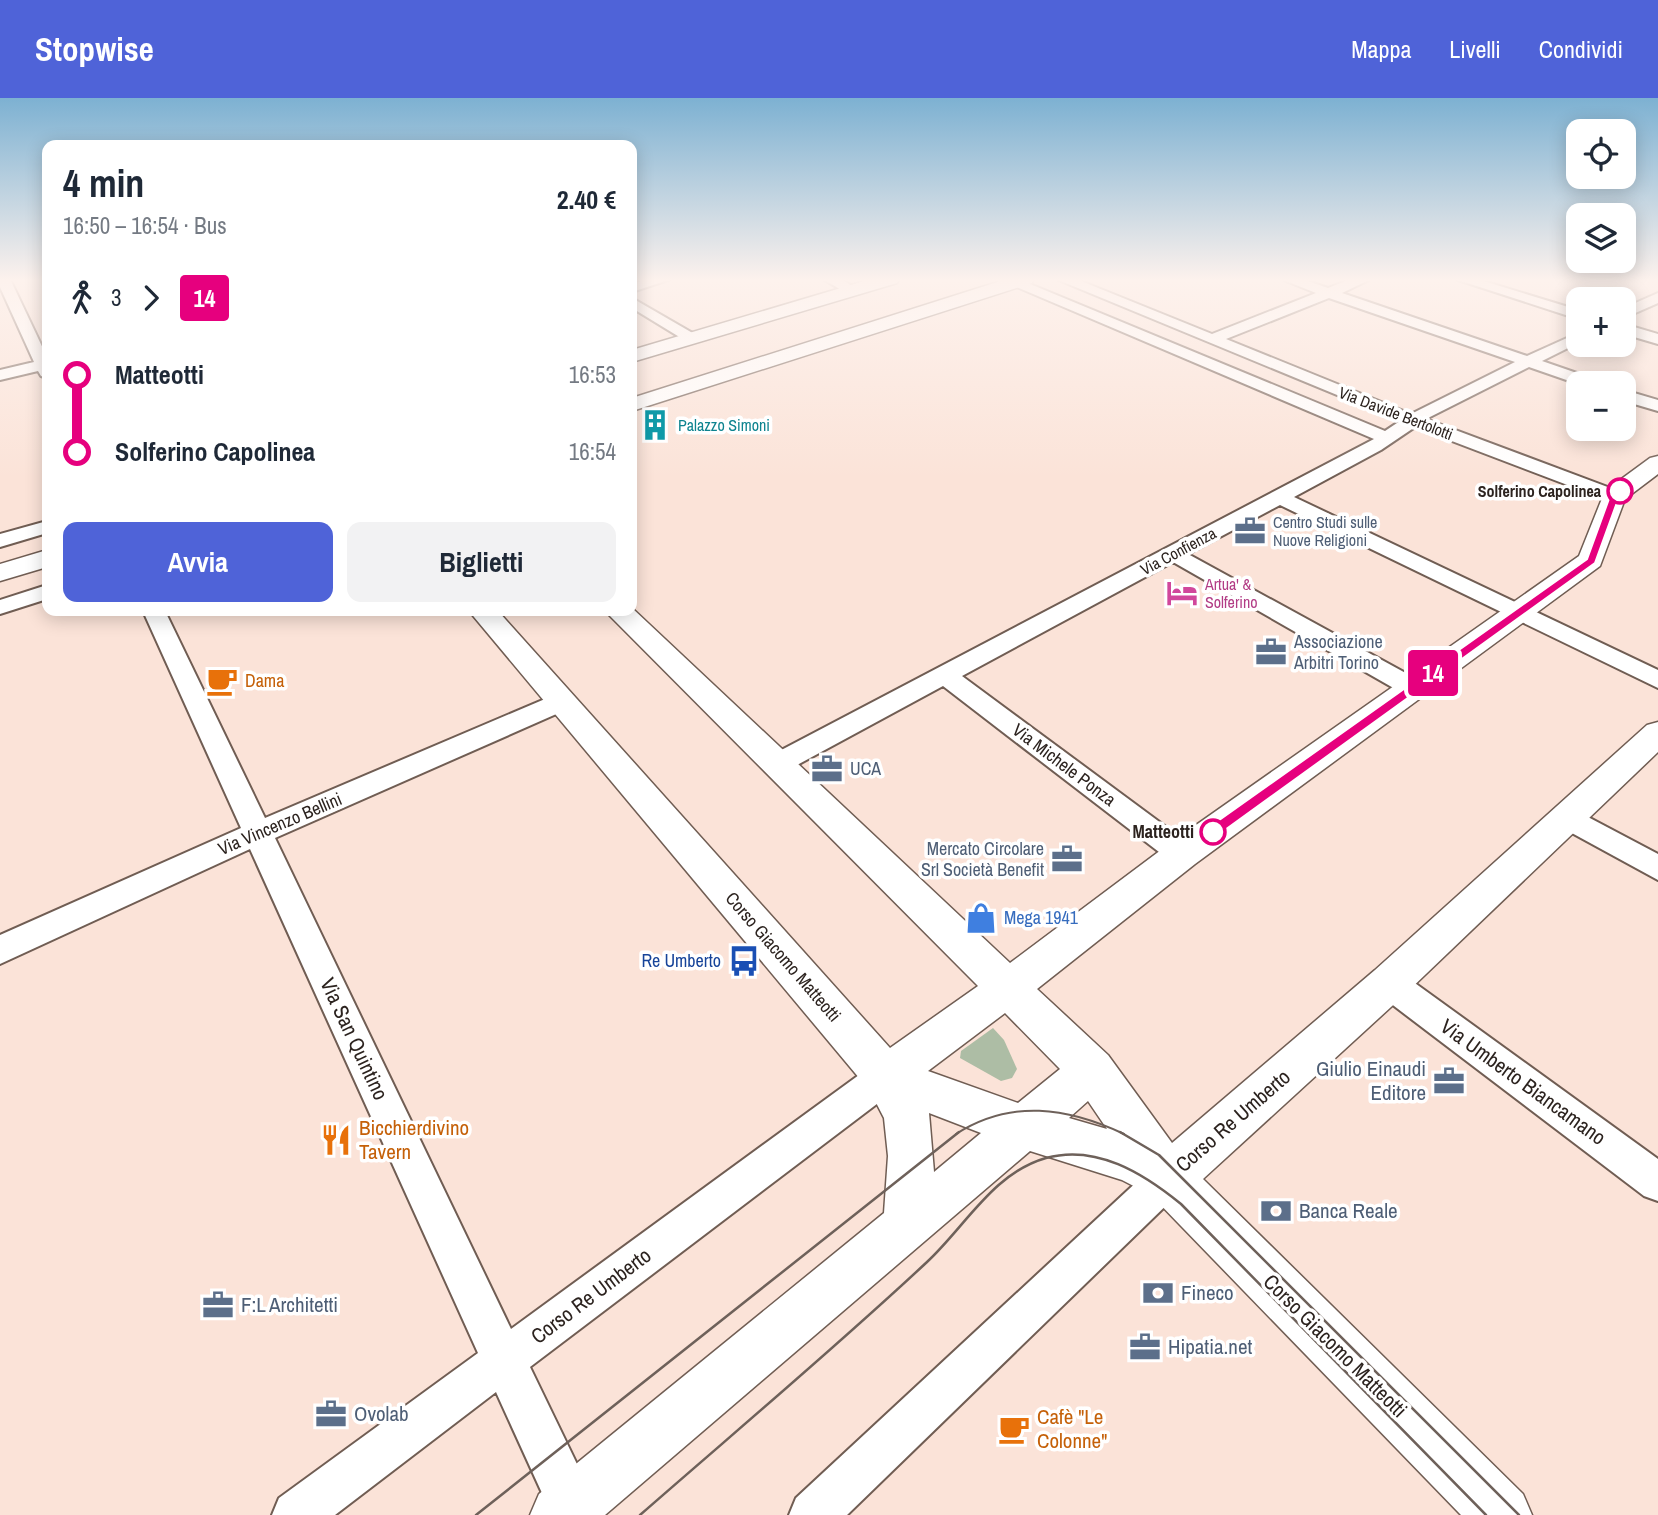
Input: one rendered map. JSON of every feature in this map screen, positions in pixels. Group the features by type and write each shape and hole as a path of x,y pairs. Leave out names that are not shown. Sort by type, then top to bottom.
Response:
{"street":[{"path":"637,354 668,345"},
{"path":"637,403 817,345"},
{"name":"Via Davide Bertolotti","path":"1167,345 1387,438"},
{"name":"Via Davide Bertolotti","path":"1224,345 1414,421 1614,496"},
{"path":"1486,345 1566,374"},
{"path":"1521,345 1545,353"},
{"name":"Via Confienza","path":"778,764 1279,497 1527,360 1561,345"},
{"path":"0,375 42,368"},
{"path":"1636,398 1658,406"},
{"path":"1614,496 1658,463"},
{"name":"Corso Re Umberto","path":"296,1515 1008,988 1182,854 1591,560 1614,496"},
{"path":"1279,497 1658,680"},
{"path":"0,541 42,528"},
{"path":"1173,554 1413,688"},
{"path":"0,573 42,560"},
{"path":"0,607 42,594"},
{"name":"Via San Quintino","path":"156,616 504,1360 566,1510"},
{"name":"Corso Giacomo Matteotti","path":"487,616 886,1076 1023,1126 1118,1155 1168,1178"},
{"name":"Corso Giacomo Matteotti","path":"624,616 1092,1070 1168,1178 1502,1515"},
{"name":"Via Michele Ponza","path":"945,675 1182,854"},
{"name":"Via Vincenzo Bellini","path":"0,950 257,834 561,702"},
{"name":"Corso Re Umberto","path":"813,1515 1168,1178 1389,983 1658,733"},
{"path":"1569,818 1658,868"},
{"name":"Via Umberto Biancamano","path":"1389,983 1658,1182"},
{"path":"566,1510 1092,1070"},
{"path":"886,1076 907,1115 911,1154 908,1222"}],"green space":[{"path":"993,1028 1004,1040 1017,1069 1012,1078 1001,1081 960,1058 961,1051"}],"tram line":[{"path":"957,1133 997,1115 1039,1111 1081,1118 1122,1133"},
{"path":"476,1515 957,1133"},
{"path":"1122,1133 1159,1155 1519,1515"},
{"path":"640,1515 927,1262 995,1188 1027,1165 1065,1155 1101,1158 1118,1164 1151,1182 1181,1204 1486,1515"}],"bus line":[{"name":"14","path":"1213,832 1591,560 1614,496 1620,491"}],"place":[{"name":"Palazzo Simoni","path":"655,425"},
{"name":"Solferino Capolinea","path":"1620,491"},
{"name":"Centro Studi sulle Nuove Religioni","path":"1250,531"},
{"name":"Artua' & Solferino","path":"1182,593"},
{"name":"Associazione Arbitri Torino","path":"1271,652"},
{"name":"Dama","path":"222,681"},
{"name":"UCA","path":"827,769"},
{"name":"Matteotti","path":"1213,832"},
{"name":"Mercato Circolare Srl Società Benefit","path":"1067,859"},
{"name":"Mega 1941","path":"981,918"},
{"name":"Re Umberto","path":"744,961"},
{"name":"Giulio Einaudi Editore","path":"1449,1081"},
{"name":"Bicchierdivino Tavern","path":"336,1140"},
{"name":"Banca Reale","path":"1276,1211"},
{"name":"Fineco","path":"1158,1293"},
{"name":"F:L Architetti","path":"218,1305"},
{"name":"Hipatia.net","path":"1145,1347"},
{"name":"Ovolab","path":"331,1414"},
{"name":"Cafè \"Le Colonne\"","path":"1014,1429"}]}
